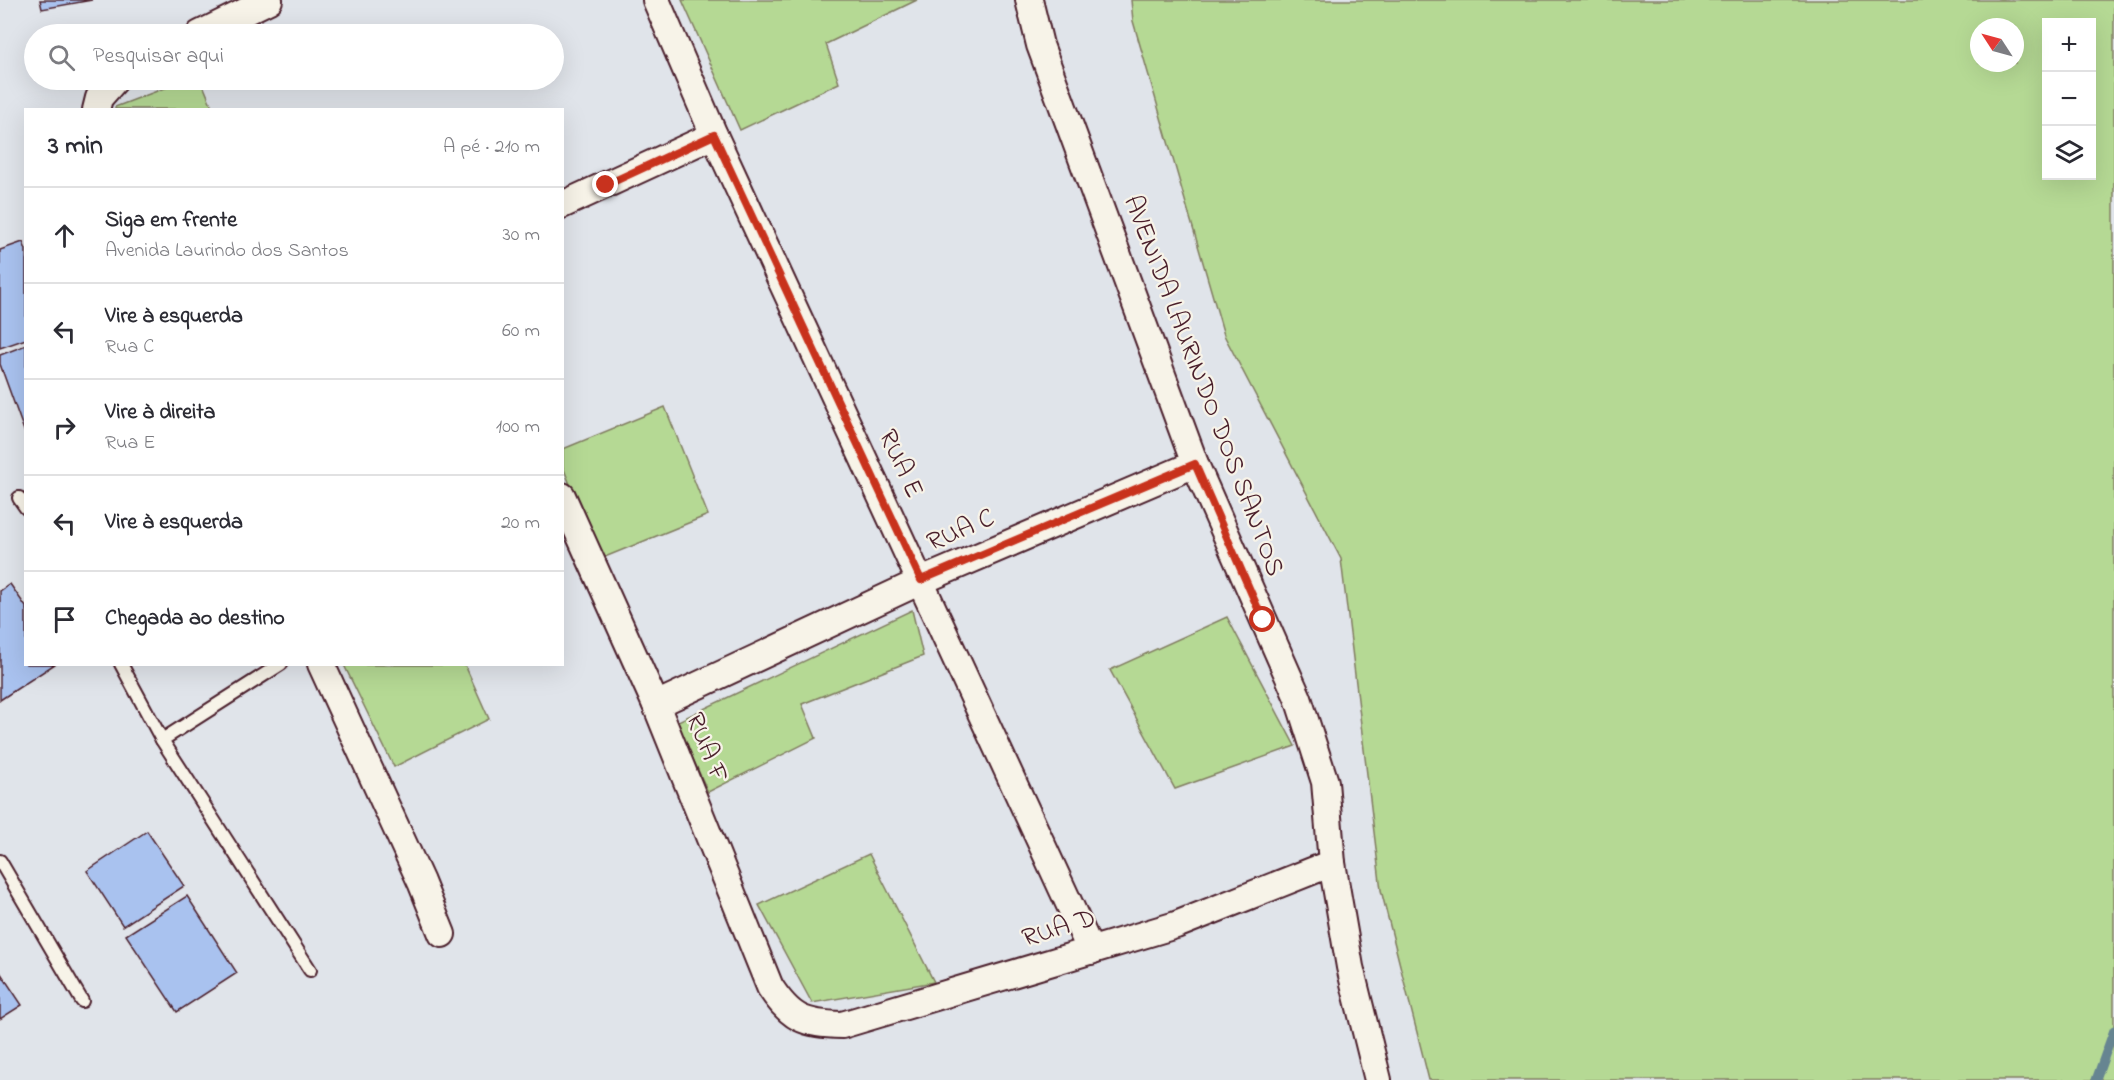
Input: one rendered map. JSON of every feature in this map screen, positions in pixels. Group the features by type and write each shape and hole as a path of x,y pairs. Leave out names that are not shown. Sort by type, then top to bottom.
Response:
{"street":[{"path":"220,24 269,0"},
{"name":"RUA E","path":"656,0 714,135 1091,951"},
{"name":"AVENIDA LAURINDO DOS SANTOS","path":"1029,0 1040,45 1195,464 1298,698 1325,782 1332,863 1350,967 1378,1080"},
{"path":"564,204 714,135"},
{"name":"RUA C","path":"656,705 921,580 1195,464"},
{"name":"RUA F","path":"564,500 656,705 726,873 770,987 782,1005 799,1018"},
{"path":"322,666 421,882 442,934"},
{"name":"RUA D","path":"799,1018 816,1024 842,1025 1176,925 1332,863"}],"lane":[{"path":"122,666 162,740 310,970"},
{"path":"162,740 278,666"},
{"path":"0,861 82,1001"}],"green space":[{"path":"682,0 917,0 826,44 839,83 740,130"},
{"path":"1131,0 2114,0 2114,1080 1429,1080 1381,890 1341,559 1224,335 1133,21"},
{"path":"160,90 205,90 213,108 115,108"},
{"path":"665,407 708,515 600,559 564,469 564,449"},
{"path":"912,610 923,656 802,704 816,738 708,792 676,722"},
{"path":"1227,617 1295,746 1175,789 1110,670"},
{"path":"344,666 465,666 489,719 394,767"},
{"path":"869,854 934,982 812,1003 759,905"}],"building":[{"path":"40,0 92,0 42,9"},
{"path":"23,242 24,245 24,340 0,348 0,250"},
{"path":"24,346 24,430 0,364 0,355"},
{"path":"10,584 24,604 24,666 52,666 0,700 0,591"},
{"path":"147,831 184,886 123,926 87,871"},
{"path":"187,896 237,973 177,1012 126,935"},
{"path":"0,972 22,1005 0,1019"}],"waterway":[{"path":"2096,1080 2114,1030"}],"route":[{"path":"606,185 714,135 921,580 1195,464 1263,620"}]}
